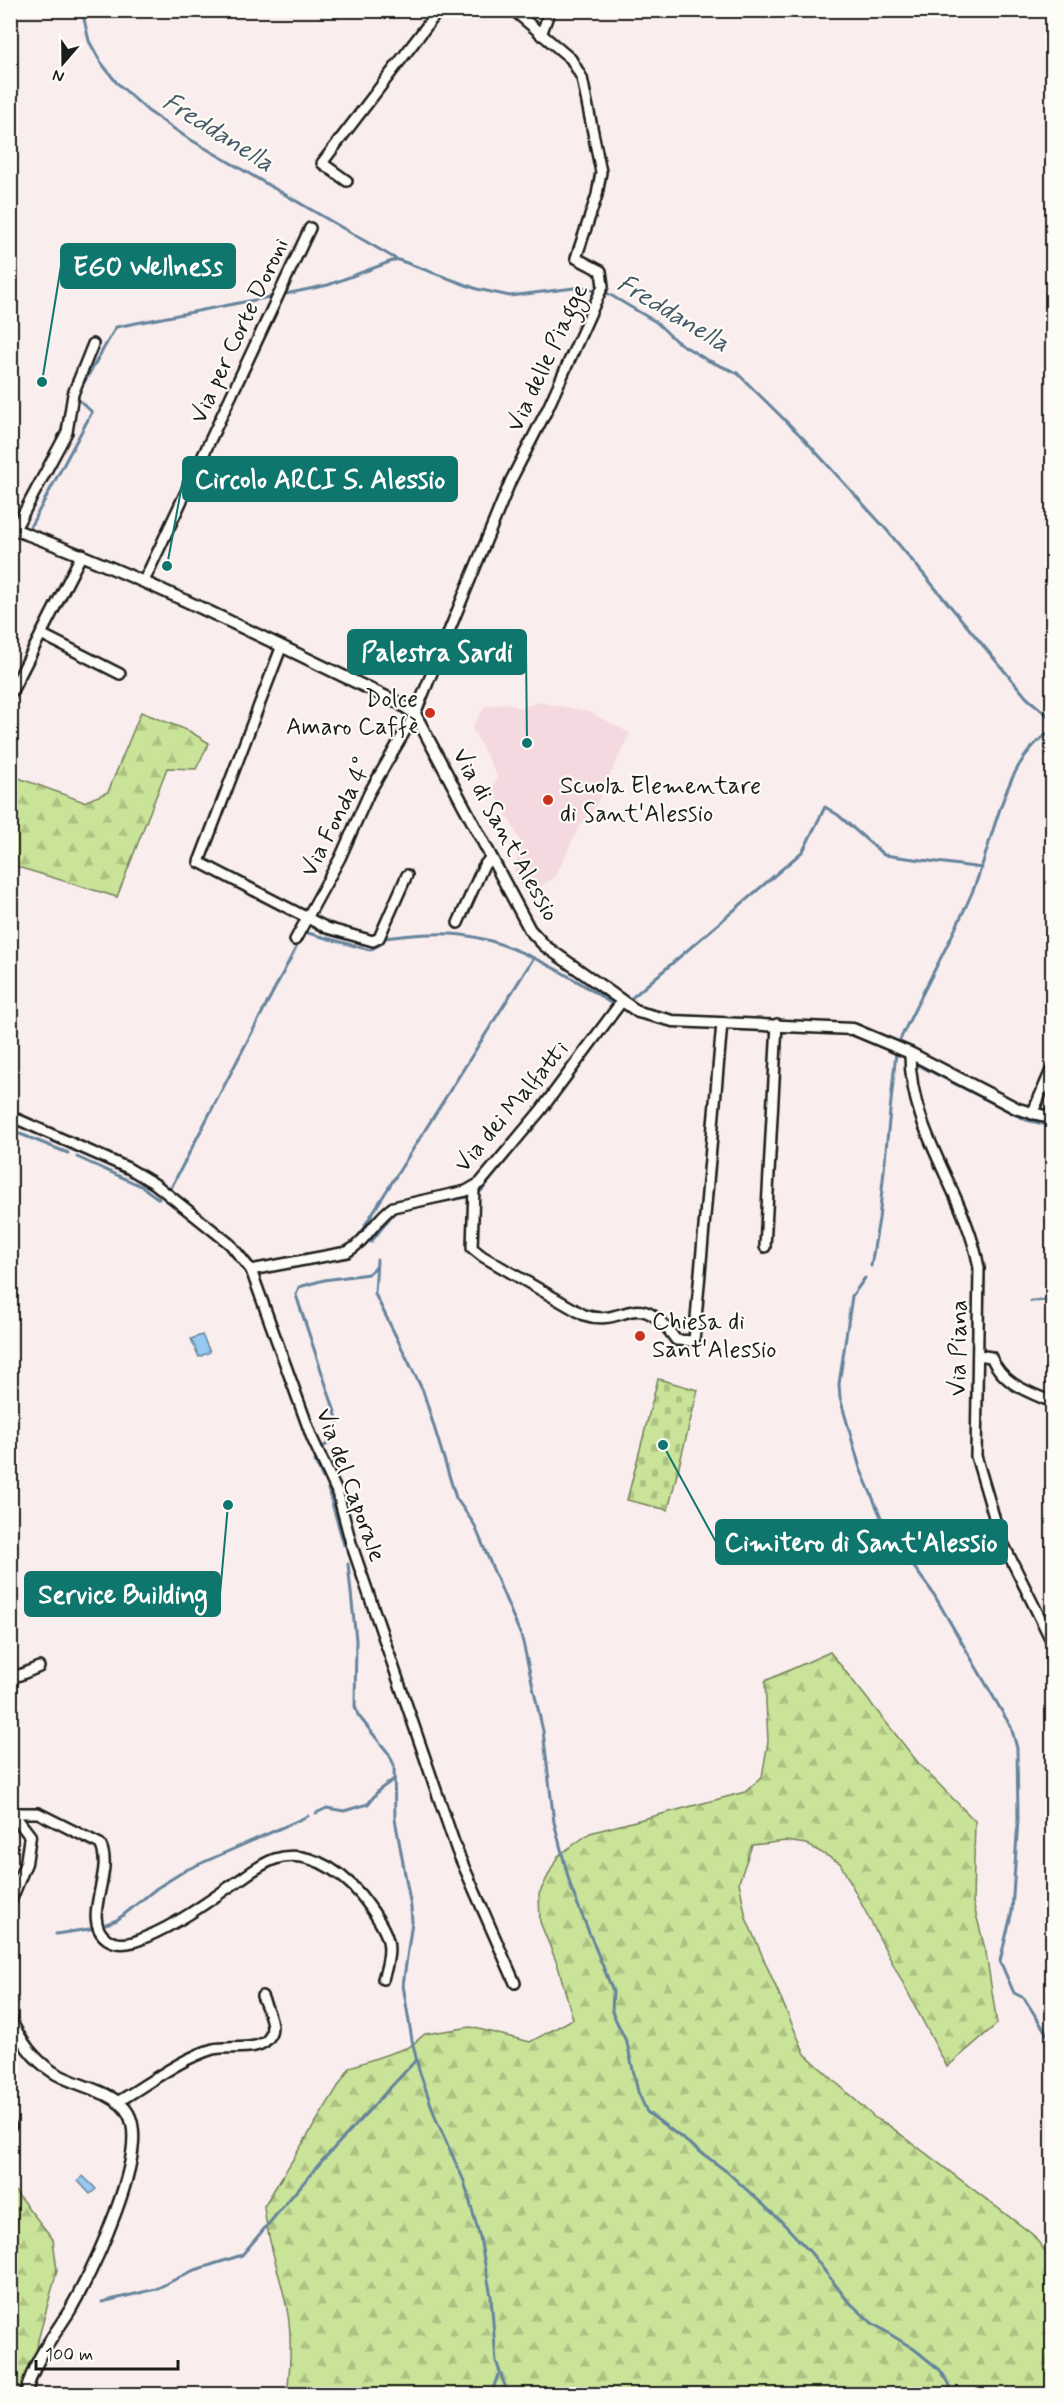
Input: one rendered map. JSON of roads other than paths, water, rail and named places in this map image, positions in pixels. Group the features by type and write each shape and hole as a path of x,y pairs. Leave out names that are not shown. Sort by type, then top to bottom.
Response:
{"street":[{"path":"347,181 322,163 439,10"},
{"name":"Via delle Piagge","path":"415,714 511,480 562,379 603,286 601,272 576,258 597,195 601,172 582,78 571,59 513,10"},
{"path":"541,35 550,10"},
{"name":"Via per Corte Doroni","path":"144,581 310,228"},
{"path":"93,344 73,394 67,432 13,529 82,554 144,581 399,703 415,714"},
{"path":"10,695 82,554"},
{"path":"41,634 120,674"},
{"path":"281,648 199,862 327,928 373,941 380,934 407,875"},
{"name":"Via di Sant'Alessio","path":"415,714 519,913 535,936 621,1006 673,1021 853,1029 910,1053 1032,1114 1053,1118"},
{"name":"Via Fonda 4°","path":"296,940 340,858 369,793 415,714"},
{"path":"458,923 483,867 490,858"},
{"name":"Via dei Malfatti","path":"251,1270 347,1252 356,1247 383,1214 393,1207 474,1188 541,1110 621,1006"},
{"path":"474,1188 470,1237 472,1248 482,1256 584,1315 602,1318 630,1310 652,1314 675,1340 694,1341 722,1023"},
{"path":"765,1247 777,1024"},
{"name":"Via Piana","path":"910,1053 909,1070 920,1120 957,1199 975,1245 980,1295 976,1456 1000,1537 1053,1642"},
{"path":"1032,1114 1053,1068"},
{"name":"Via del Caporale","path":"10,1116 128,1168 155,1184 230,1244 251,1270 312,1438 338,1494 352,1546 458,1851 515,1983"},
{"path":"978,1355 991,1357 997,1371 1006,1381 1053,1402"},
{"path":"10,1679 39,1667"},
{"path":"10,1902 26,1863 30,1836 13,1811"},
{"path":"13,1811 38,1814 100,1844 105,1854 104,1875 95,1913 99,1928 108,1939 122,1944 132,1943 158,1932 274,1859 301,1857 325,1865 344,1877 363,1897 386,1932 391,1945 383,1979"},
{"path":"119,2101 213,2049 263,2043 270,2037 272,2030 270,2016 262,1996"},
{"path":"10,2019 21,2041 35,2058 54,2072 119,2101 130,2115 133,2149 123,2196 71,2308 30,2375 26,2394"}],"water":[{"path":"202,1335 210,1352 199,1357 191,1339"},
{"path":"83,2176 96,2189 90,2194 78,2181"}],"waterway":[{"name":"Freddanella","path":"82,10 89,41 100,61 116,82 148,111 186,137 396,259 477,289 510,296 582,287 607,293 656,322 676,341 707,360 737,373 803,438 885,528 1027,698 1052,719"},
{"path":"281,295 328,285 395,260"},
{"path":"29,529 92,412 78,399 78,393 116,327 275,296"},
{"path":"10,535 24,539"},
{"path":"899,1042 971,895 1010,782 1021,761 1035,744 1052,731"},
{"path":"627,1002 803,851 825,807 838,815 884,855 982,868"},
{"path":"304,932 370,950 381,944 384,938 423,934 481,938 543,962 616,1007"},
{"path":"172,1186 300,940"},
{"path":"365,1225 533,959"},
{"path":"577,1069 594,1046"},
{"path":"871,1266 879,1219 896,1052"},
{"path":"918,1065 1026,1120 1052,1126"},
{"path":"10,1130 68,1153"},
{"path":"481,1191 529,1132"},
{"path":"77,1157 141,1186 159,1199"},
{"path":"411,1208 466,1197"},
{"path":"371,1242 396,1210"},
{"path":"377,1260 375,1294 423,1391 456,1498 474,1524 522,1638 543,1731 554,1822 571,1888 613,1991 612,2012 627,2043 638,2092 647,2112 726,2171 779,2219 811,2253 847,2300 872,2323 914,2349 940,2370 949,2383 952,2394"},
{"path":"322,1448 334,1438 338,1421 296,1295 299,1287 324,1280 368,1274 376,1267"},
{"path":"865,1278 852,1296 839,1384 840,1398 860,1468 886,1529 933,1593 1011,1727 1017,1748 1018,1819 1012,1911 1000,1961 1014,1993 1024,1998 1052,2042"},
{"path":"1031,1301 1052,1300"},
{"path":"317,1454 315,1461 323,1478"},
{"path":"328,1489 344,1545"},
{"path":"348,1564 356,1640 355,1706 358,1715 389,1754 394,1765 395,1819 412,1922 403,1985 412,2040 419,2070 436,2119 464,2181 480,2238 491,2296 496,2361 508,2394"},
{"path":"316,1813 327,1808 344,1811 368,1804 379,1790 394,1779"},
{"path":"106,1924 117,1920 157,1888 186,1870 308,1816"},
{"path":"56,1934 96,1928"},
{"path":"102,2302 156,2289 192,2271 242,2255 321,2162 416,2060"},
{"path":"491,2394 498,2375"}],"place":[{"name":"EGO Wellness","path":"42,382"},
{"name":"Circolo ARCI S. Alessio","path":"167,566"},
{"name":"Dolce Amaro Caffè","path":"430,713"},
{"name":"Palestra Sardi","path":"527,743"},
{"name":"Scuola Elementare di Sant'Alessio","path":"548,800"},
{"name":"Chiesa di Sant'Alessio","path":"640,1336"},
{"name":"Cimitero di Sant'Alessio","path":"663,1445"},
{"name":"Service Building","path":"228,1505"}]}
